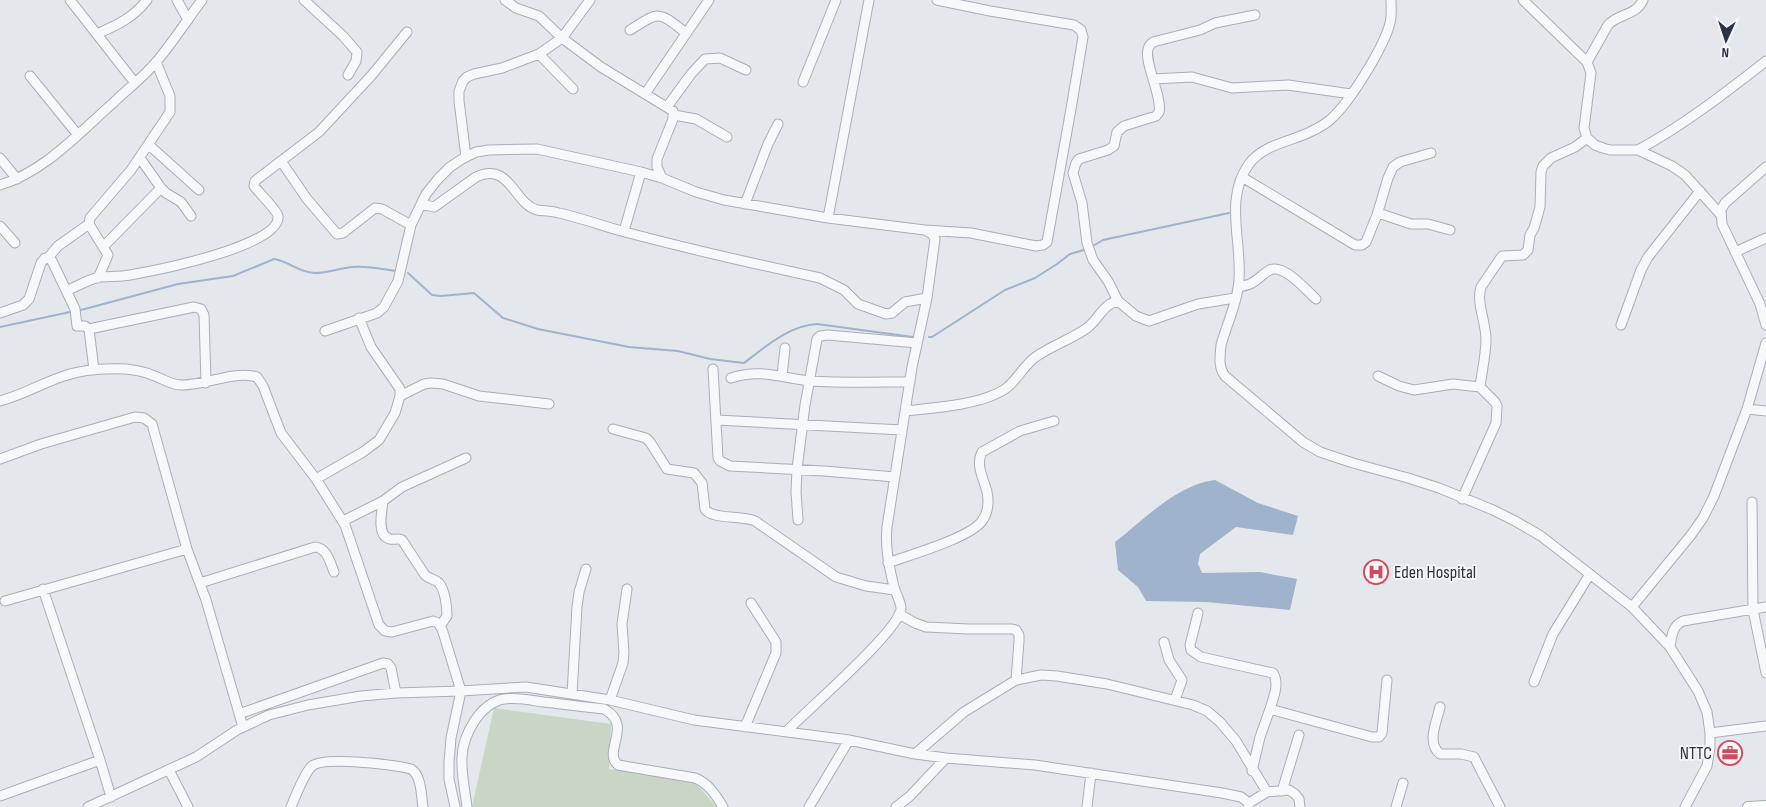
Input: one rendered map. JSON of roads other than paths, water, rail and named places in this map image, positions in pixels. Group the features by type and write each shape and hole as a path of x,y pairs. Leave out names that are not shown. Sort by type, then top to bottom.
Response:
{"main road":[{"path":"1748,807 1766,806"}],"street":[{"path":"70,0 135,83"},
{"path":"97,34 124,22 138,11 147,0"},
{"path":"177,0 188,20"},
{"path":"0,185 17,179 42,163 78,135 135,83 156,62 202,0"},
{"path":"304,0 343,36 357,52 356,61 348,75"},
{"path":"505,0 516,8 539,16 562,38 601,67 673,111 674,115 657,160 657,167 662,178"},
{"path":"466,157 459,101 463,81 474,74 502,68 539,54 562,38 590,0"},
{"path":"645,94 709,0"},
{"path":"803,82 836,0"},
{"path":"828,218 868,0"},
{"path":"326,330 377,313 384,307 398,281 411,225 426,194 438,179 466,157 476,152 489,150 537,149 642,172 696,192 745,204 828,218 925,230 971,233 1036,246 1043,245 1047,242 1083,37 1082,30 1074,25 938,0"},
{"path":"1391,0 1390,22 1381,47 1351,94 1331,119 1308,133 1280,142 1255,158 1248,164 1242,177 1237,194 1236,208 1240,278 1221,345 1221,372 1303,442 1320,452 1408,478 1493,510 1541,536 1632,607 1670,647 1698,691 1707,712 1710,733 1706,766 1685,807"},
{"path":"1587,62 1608,24 1613,19 1629,15 1635,11 1643,0"},
{"path":"1527,1 1587,62 1591,72 1584,128 1587,138 1595,145 1610,150 1638,150 1672,166 1686,175 1721,215"},
{"path":"630,30 651,17 659,15 669,19 686,33"},
{"path":"1235,298 1198,304 1149,321 1136,316 1118,301 1108,281 1093,260 1088,247 1082,203 1074,173 1076,163 1084,157 1112,148 1117,132 1124,126 1156,116 1160,108 1148,53 1150,44 1156,40 1200,30 1215,23 1255,15"},
{"path":"68,290 98,278 128,275 215,256 248,244 269,231 277,220 277,214 257,190 254,183 255,180 284,166 319,132 358,90 407,32"},
{"path":"539,54 572,89"},
{"path":"667,107 691,74 705,59 720,58 746,70"},
{"path":"1638,150 1722,95 1766,61"},
{"path":"98,278 108,258 107,252 89,224 90,218 132,170 171,109 168,88 156,62"},
{"path":"30,76 78,135"},
{"path":"1154,79 1192,78 1232,88 1288,85 1351,94"},
{"path":"674,115 696,119 727,137"},
{"path":"745,204 768,144 778,124"},
{"path":"1480,387 1486,341 1485,324 1479,300 1481,287 1502,256 1523,255 1528,250 1530,235 1540,207 1541,172 1543,166 1551,158 1575,147 1587,138"},
{"path":"149,145 200,190"},
{"path":"1242,177 1355,246 1366,242 1393,167 1400,162 1431,153"},
{"path":"0,158 17,179"},
{"path":"140,158 160,188 181,202 191,216"},
{"path":"284,166 307,199 337,234 343,233 375,208 382,209 411,225"},
{"path":"1766,167 1725,203 1721,215 1722,224 1760,304 1766,325"},
{"path":"624,231 642,172"},
{"path":"422,204 430,207 438,206 470,181 483,174 487,174 502,178 512,185 529,207 537,210 553,212 820,278 832,282 844,290 858,304 886,314 892,313 905,302 928,298"},
{"path":"103,247 160,188"},
{"path":"1621,325 1641,270 1648,257 1700,191"},
{"path":"1378,213 1411,224 1428,224 1450,230"},
{"path":"0,313 23,305 29,299 41,263 45,258 48,258 58,246 89,224"},
{"path":"0,226 15,243"},
{"path":"786,731 884,636 900,614 900,603 895,590 885,545 904,411 928,298 935,239 932,234 925,230"},
{"path":"1734,252 1766,238"},
{"path":"48,258 52,261 68,290 75,308 77,326 85,326 90,329 194,307 201,309 204,315 206,383"},
{"path":"1238,287 1252,284 1269,270 1277,268 1285,271 1316,298"},
{"path":"904,411 941,407 994,395 1018,377 1036,356 1087,328 1108,304 1118,301"},
{"path":"316,479 363,452 379,440 395,414 400,396 400,389 371,347 359,318"},
{"path":"90,329 94,370"},
{"path":"798,520 797,469 817,339 820,336 828,335 917,343"},
{"path":"1632,607 1703,518 1714,496 1747,409 1766,344"},
{"path":"782,376 785,348"},
{"path":"0,401 12,398 64,376 94,370 125,369 140,371 172,384 180,385 206,383 236,376 257,377 260,380 281,433 316,479 343,521 379,625 385,631 392,632 428,622 438,623 448,643 461,691 448,762 455,807"},
{"path":"713,369 717,420 717,452 720,462 730,466 895,477"},
{"path":"731,378 745,373 758,373 810,380 910,382"},
{"path":"1378,376 1399,386 1414,390 1452,384 1480,387 1495,402 1497,417 1462,498"},
{"path":"400,396 424,384 432,383 443,384 479,396 550,404"},
{"path":"1747,409 1766,411"},
{"path":"0,459 41,444 135,417 144,418 152,424 187,549 200,583 243,727"},
{"path":"717,420 902,430"},
{"path":"888,562 975,529 983,521 988,502 979,465 979,458 982,452 1020,431 1054,421"},
{"path":"613,429 646,438 667,469 687,472 699,478 702,484 707,512 714,515 749,518 836,577 866,586 895,590"},
{"path":"343,521 383,501 402,487 466,458"},
{"path":"383,501 382,531 385,536 390,539 398,538 402,540 425,575 439,583 447,616 440,626"},
{"path":"1752,502 1754,610 1766,673"},
{"path":"200,583 315,547 320,547 324,550 334,572"},
{"path":"4,601 187,549"},
{"path":"572,694 577,607 579,592 586,569"},
{"path":"1534,682 1553,634 1590,574"},
{"path":"43,589 111,797"},
{"path":"610,700 623,663 622,624 627,589"},
{"path":"745,727 777,648 776,642 751,602"},
{"path":"1670,647 1674,629 1677,624 1683,621 1766,607"},
{"path":"1198,613 1190,645 1191,650 1201,657 1273,673 1276,678 1277,684 1260,736 1252,771"},
{"path":"900,614 914,623 926,627 1016,630 1019,635 1016,680"},
{"path":"1164,642 1169,660 1182,680 1175,700"},
{"path":"239,714 317,688 383,663 388,664 391,668 396,693"},
{"path":"915,754 964,712 1016,680 1042,675 1057,676 1107,684 1175,700 1207,711 1220,722 1236,742 1252,771 1267,792"},
{"path":"1270,709 1372,737 1379,737 1382,732 1387,680"},
{"path":"88,807 196,757 243,727 269,714 308,704 396,693 526,687 610,700 694,720 850,740 915,754 1035,765 1222,793 1241,797 1249,805 1267,792 1289,790 1299,799 1300,807"},
{"path":"467,807 462,760 464,742 469,728 492,704 502,699 518,699 604,709 612,714 616,721 618,730 613,760 618,765 681,774 701,780 712,790 724,807"},
{"path":"1440,707 1433,738 1437,752 1474,757 1500,807"},
{"path":"1710,733 1766,726"},
{"path":"1282,791 1299,735"},
{"path":"809,807 850,740"},
{"path":"896,807 910,796 946,758"},
{"path":"0,796 100,760"},
{"path":"291,807 312,766 329,762 370,763 411,769 415,771 418,778 423,807"},
{"path":"169,770 188,807"},
{"path":"1087,807 1091,773"},
{"path":"1396,807 1403,784"}],"water":[{"path":"1215,480 1258,503 1298,516 1293,535 1236,527 1200,554 1198,564 1202,573 1260,572 1297,579 1290,610 1206,602 1146,601 1138,587 1118,570 1115,542 1174,496 1201,483"}],"waterway":[{"path":"1091,247 1103,240 1229,213"},
{"path":"929,337 932,337 1005,290 1035,278 1070,254 1087,249"},
{"path":"81,310 178,284 233,276 274,259 309,272 320,273 359,267 396,271"},
{"path":"408,273 432,295 474,293 503,318 538,329 629,347 678,351 710,359 744,363 769,344 797,328 807,325 817,324 913,337"},
{"path":"0,327 70,312"}],"place":[{"name":"Eden Hospital","path":"1376,572"},
{"name":"NTTC","path":"1730,753"}]}
